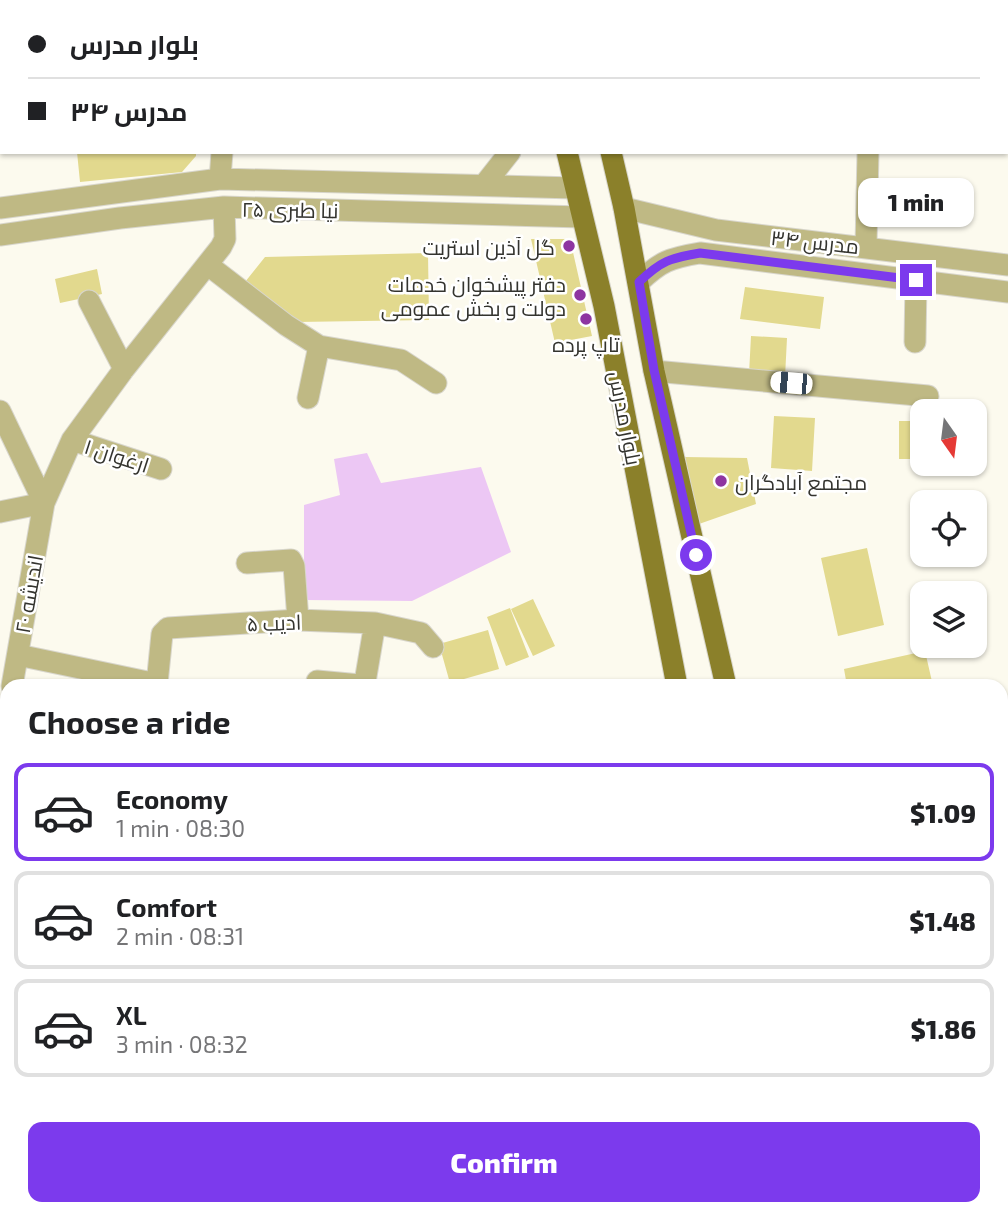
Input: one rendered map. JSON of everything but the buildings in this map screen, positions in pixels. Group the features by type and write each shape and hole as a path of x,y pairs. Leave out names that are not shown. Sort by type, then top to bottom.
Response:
{"main road":[{"name":"بلوار مدرس","path":"567,154 604,306 676,679"},
{"name":"بلوار مدرس","path":"611,154 639,282 654,370 724,679"}],"street":[{"path":"220,179 222,154"},
{"path":"484,185 508,154"},
{"path":"866,246 869,154"},
{"name":"نیا طبری ۲۵","path":"0,208 220,179 575,188"},
{"path":"379,211 383,183"},
{"name":"نیا طبری ۲۵","path":"0,235 224,207 582,217"},
{"name":"اندیشه ۲۰","path":"13,679 44,503 72,440 124,369 208,265 225,239 224,207"},
{"name":"مدرس ۳۴","path":"624,208 716,230 1008,265"},
{"name":"مدرس ۳۴","path":"639,282 672,257 700,253 1008,292"},
{"path":"208,265 286,325 319,346 401,360 436,383"},
{"path":"915,342 916,280"},
{"path":"89,300 124,369"},
{"path":"308,398 319,346"},
{"path":"654,370 928,396"},
{"path":"0,411 44,503 0,512"},
{"name":"ارغوان ۱","path":"72,440 161,469"},
{"path":"247,563 291,560 294,566 298,620"},
{"name":"ادیب ۵","path":"158,679 162,634 168,628 298,620 374,623 421,634 433,647"},
{"path":"365,679 374,623"},
{"path":"18,654 130,679"}],"shaded area":[{"path":"367,453 381,483 481,467 511,552 412,601 304,600 304,505 340,495 334,459"}],"place":[{"name":"گل آذین استریت","path":"569,246"},
{"name":"دفتر پیشخوان خدمات دولت و بخش عمومی","path":"580,295"},
{"name":"تاپ پرده","path":"586,319"},
{"name":"مجتمع آبادگران","path":"721,481"}],"route":[{"path":"696,555 654,370 639,282 672,257 700,253 916,280"}]}
